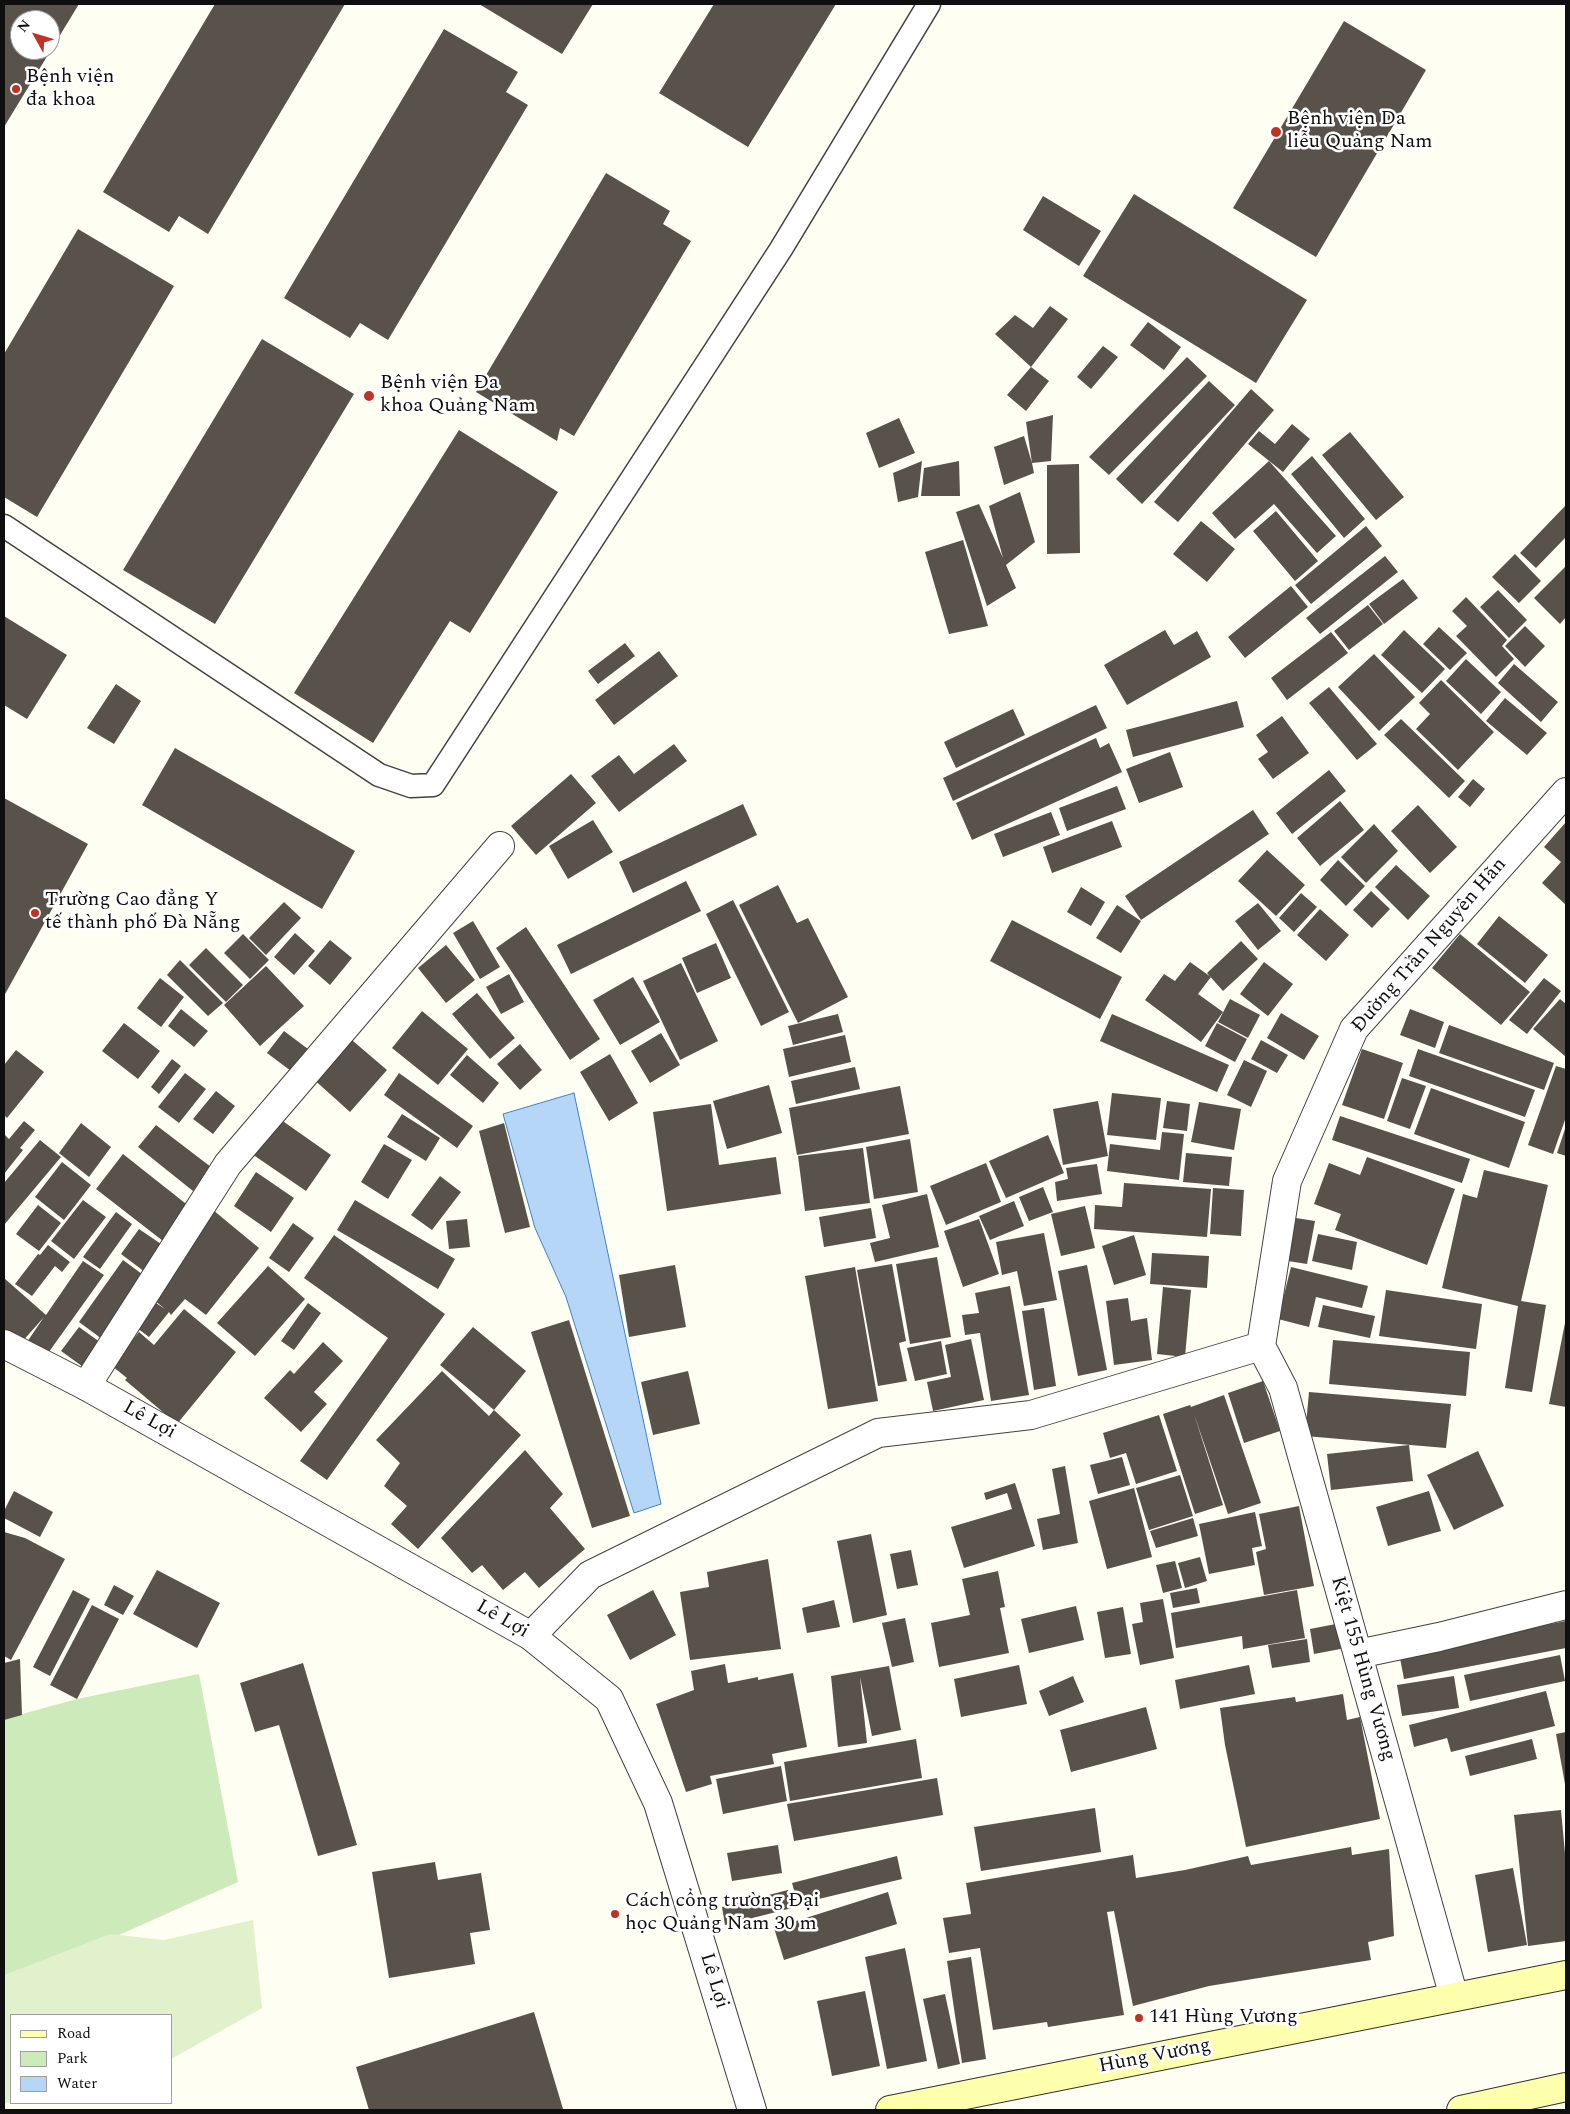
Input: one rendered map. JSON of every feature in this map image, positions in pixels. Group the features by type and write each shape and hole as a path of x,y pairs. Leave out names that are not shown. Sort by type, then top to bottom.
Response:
{"main road":[{"name":"Hùng Vương","path":"890,2110 1566,1975"},
{"path":"1461,2110 1566,2087"}],"street":[{"name":"Đường Trần Nguyên Hãn","path":"1261,1346 1287,1181 1354,1029 1566,792"},
{"path":"86,1386 228,1164 500,846"},
{"name":"Lê Lợi","path":"4,1344 86,1386 531,1636 609,1700 658,1803 752,2110"},
{"path":"531,1636 590,1576 878,1433 1031,1415 1261,1346"},
{"name":"Kiệt 155 Hùng Vương","path":"1261,1346 1283,1388 1454,1997"},
{"path":"1358,1654 1439,1637 1566,1605"}],"lane":[{"path":"4,526 379,775 411,786 433,785 781,250 929,4"}],"green space":[{"path":"199,1674 238,1882 4,1986 4,1719 77,1699"},
{"path":"253,1920 262,2008 172,2058 172,2014 10,2014 10,2102 4,2104 4,1975 110,1934 164,1940"}],"water":[{"path":"574,1093 661,1504 634,1513 566,1297 535,1228 503,1114"}],"building":[{"name":"Bệnh viện đa khoa","path":"4,4 79,4 60,35 60,10 10,10 10,60 45,60 4,127"},
{"path":"215,4 345,4 208,234 179,216 169,232 103,192"},
{"path":"479,4 593,4 562,54"},
{"path":"714,4 836,4 748,147 659,93"},
{"path":"1344,21 1426,70 1316,257 1233,208"},
{"path":"444,29 518,72 506,92 528,105 388,340 360,323 350,338 284,298"},
{"path":"606,173 670,211 663,224 691,241 574,436 560,428 557,441 476,392"},
{"path":"1134,194 1307,300 1256,383 1083,276"},
{"path":"1043,196 1101,231 1079,266 1023,230"},
{"path":"78,229 174,286 37,517 4,497 4,354"},
{"path":"1050,306 1068,319 1031,367 995,334 1015,315 1033,328"},
{"path":"1148,322 1181,347 1164,370 1130,345"},
{"path":"262,339 354,394 215,624 123,570"},
{"path":"1103,346 1118,357 1091,389 1077,377"},
{"path":"1187,357 1207,376 1109,475 1089,457"},
{"path":"1031,367 1049,381 1026,411 1007,395"},
{"path":"1209,381 1235,405 1142,504 1116,479"},
{"path":"1251,389 1274,410 1178,522 1154,502"},
{"path":"1053,415 1051,461 1032,463 1026,422"},
{"path":"899,418 915,453 879,468 866,433"},
{"path":"1292,424 1310,439 1283,472 1248,444 1259,431 1275,444"},
{"path":"459,430 558,492 470,633 450,621 373,743 294,693"},
{"path":"1350,432 1404,497 1376,520 1322,455"},
{"path":"1024,436 1034,473 1004,485 994,447"},
{"path":"1312,456 1365,519 1344,538 1291,474"},
{"path":"922,461 918,497 898,502 893,473"},
{"path":"959,461 960,496 921,496 924,468"},
{"path":"1269,461 1336,536 1317,553 1274,504 1235,539 1212,513"},
{"path":"1079,464 1080,553 1047,554 1047,465"},
{"path":"1020,492 1035,542 1006,565 1016,588 987,606 956,512 979,504 1003,558 989,506"},
{"path":"1566,505 1566,537 1536,568 1520,553"},
{"path":"1276,511 1318,561 1295,581 1253,531"},
{"path":"1201,521 1235,549 1207,582 1173,554"},
{"path":"1366,526 1382,546 1311,604 1295,585"},
{"path":"963,540 988,626 949,634 925,552"},
{"path":"1515,554 1541,581 1519,603 1492,577"},
{"path":"1385,556 1398,572 1320,634 1306,618"},
{"path":"1566,566 1566,617 1560,624 1534,598"},
{"path":"1403,579 1418,598 1384,624 1369,604"},
{"path":"1291,586 1308,607 1245,658 1228,637"},
{"path":"1498,590 1527,620 1509,638 1480,607"},
{"path":"1466,597 1507,640 1502,646 1514,659 1496,677 1456,636 1467,626 1452,611"},
{"path":"1368,605 1383,624 1349,650 1334,631"},
{"path":"4,616 67,655 27,719 4,705"},
{"path":"1525,626 1545,646 1525,667 1505,646"},
{"path":"1439,627 1467,653 1450,670 1423,644"},
{"path":"1165,630 1174,645 1197,631 1211,657 1127,705 1104,665"},
{"path":"1404,630 1445,669 1422,693 1381,655"},
{"path":"1331,632 1348,653 1287,700 1271,678"},
{"path":"625,643 635,656 598,684 588,671"},
{"path":"659,651 678,676 614,725 595,700"},
{"path":"1374,654 1415,697 1379,731 1338,687"},
{"path":"1466,659 1501,692 1481,714 1446,681"},
{"path":"1514,664 1558,702 1541,722 1498,683"},
{"path":"1441,680 1494,732 1458,770 1416,729 1430,714 1419,703"},
{"path":"116,684 141,701 114,744 87,728"},
{"path":"1329,687 1377,744 1357,760 1309,703"},
{"path":"1505,698 1547,733 1527,755 1486,721"},
{"path":"1237,701 1244,727 1133,757 1126,730"},
{"path":"1096,705 1107,728 953,801 943,778"},
{"path":"1013,709 1025,735 956,768 944,742"},
{"path":"1282,716 1309,753 1273,779 1258,759 1268,752 1256,735"},
{"path":"1401,719 1465,781 1449,798 1384,735"},
{"path":"1096,738 1100,748 1109,743 1122,772 972,840 956,803"},
{"path":"674,744 687,761 619,812 591,776 619,755 634,774"},
{"path":"175,748 355,851 322,909 142,805"},
{"path":"1170,752 1183,787 1139,803 1126,769"},
{"path":"1329,770 1346,791 1292,834 1276,813"},
{"path":"571,774 596,803 536,855 511,826"},
{"path":"1473,779 1485,789 1470,807 1458,797"},
{"path":"1117,786 1126,809 1067,831 1059,808"},
{"path":"4,798 88,844 4,996"},
{"path":"1340,801 1364,830 1320,866 1297,838"},
{"path":"743,804 757,835 633,893 619,862"},
{"path":"1418,805 1457,847 1430,873 1391,831"},
{"path":"1253,810 1269,834 1141,920 1125,896"},
{"path":"1051,812 1060,835 1003,857 994,834"},
{"path":"593,820 613,852 568,879 549,846"},
{"path":"1112,821 1122,847 1052,873 1043,847"},
{"path":"1566,822 1566,905 1542,883 1561,862 1544,847"},
{"path":"1374,824 1398,851 1366,883 1341,857"},
{"path":"1267,850 1305,885 1276,916 1238,881"},
{"path":"1338,860 1365,886 1346,906 1320,880"},
{"path":"1396,865 1430,896 1408,920 1375,887"},
{"path":"686,881 701,911 571,974 557,945"},
{"path":"778,885 797,923 808,918 848,997 798,1023 739,905"},
{"path":"1081,887 1105,902 1091,926 1067,912"},
{"path":"1371,891 1390,909 1372,928 1353,910"},
{"path":"1301,893 1317,907 1294,932 1279,918"},
{"path":"733,900 789,1012 761,1026 706,914"},
{"path":"284,902 301,918 266,955 249,938"},
{"path":"1258,903 1281,931 1258,950 1235,921"},
{"path":"1117,905 1141,921 1121,953 1096,938"},
{"path":"1320,909 1349,935 1326,961 1297,935"},
{"path":"1499,916 1548,955 1525,983 1477,944"},
{"path":"1012,920 1122,977 1100,1019 990,961"},
{"path":"473,921 500,967 480,979 453,933"},
{"path":"526,927 600,1039 570,1060 496,948"},
{"path":"295,933 315,951 294,975 274,957"},
{"path":"243,934 269,960 250,979 224,953"},
{"path":"1460,934 1530,992 1501,1025 1432,968"},
{"path":"330,940 352,958 330,985 308,966"},
{"path":"1241,941 1258,959 1223,991 1207,973"},
{"path":"716,943 731,978 697,993 682,958"},
{"path":"446,945 475,980 446,1003 418,968"},
{"path":"206,948 243,985 226,1002 189,965"},
{"path":"180,960 223,1003 208,1016 167,975"},
{"path":"1190,962 1211,977 1198,994 1223,1012 1201,1042 1145,1000 1164,974 1175,981"},
{"path":"1264,962 1293,984 1268,1016 1240,994"},
{"path":"681,963 718,1041 680,1060 643,981"},
{"path":"266,966 304,1006 260,1046 224,1005"},
{"path":"509,974 524,1002 501,1014 486,987"},
{"path":"633,977 660,1022 620,1045 593,1000"},
{"path":"160,978 184,997 161,1027 137,1008"},
{"path":"1544,978 1561,991 1527,1034 1509,1020"},
{"path":"477,993 515,1038 490,1059 452,1014"},
{"path":"1230,999 1260,1015 1248,1038 1218,1022"},
{"path":"1560,999 1566,1004 1566,1057 1533,1029"},
{"path":"181,1009 208,1031 194,1047 168,1026"},
{"path":"1410,1009 1444,1022 1435,1048 1400,1035"},
{"path":"422,1011 468,1049 438,1085 392,1048"},
{"path":"1281,1013 1319,1036 1304,1060 1267,1038"},
{"path":"838,1014 843,1032 793,1045 788,1026"},
{"path":"1112,1014 1229,1065 1217,1092 1100,1041"},
{"path":"124,1023 160,1051 138,1079 102,1051"},
{"path":"1217,1023 1247,1039 1235,1062 1205,1046"},
{"path":"1449,1025 1554,1063 1544,1090 1439,1053"},
{"path":"284,1031 308,1049 291,1071 267,1053"},
{"path":"661,1033 680,1065 650,1083 631,1051"},
{"path":"346,1035 387,1070 350,1112 310,1076"},
{"path":"845,1035 851,1062 789,1077 783,1049"},
{"path":"1261,1040 1288,1055 1277,1073 1251,1059"},
{"path":"520,1044 542,1070 520,1090 497,1064"},
{"path":"1362,1049 1403,1063 1384,1119 1342,1105"},
{"path":"1418,1049 1535,1090 1525,1117 1409,1076"},
{"path":"16,1050 44,1072 7,1118 4,1115 4,1065"},
{"path":"610,1054 638,1103 609,1121 580,1072"},
{"path":"467,1055 499,1083 483,1103 450,1075"},
{"path":"172,1059 181,1066 159,1094 151,1087"},
{"path":"1244,1060 1267,1071 1251,1107 1227,1095"},
{"path":"1556,1066 1566,1069 1566,1117 1553,1154 1528,1145"},
{"path":"855,1067 860,1089 796,1104 791,1081"},
{"path":"185,1073 206,1089 179,1123 158,1107"},
{"path":"399,1073 473,1126 457,1148 384,1095"},
{"path":"1402,1078 1426,1086 1410,1129 1387,1121"},
{"path":"769,1085 782,1133 727,1149 713,1101"},
{"path":"900,1086 909,1134 797,1155 789,1108"},
{"path":"1431,1088 1525,1122 1509,1168 1414,1134"},
{"path":"216,1091 235,1106 213,1134 193,1119"},
{"path":"1112,1093 1161,1098 1156,1140 1107,1135"},
{"path":"1098,1101 1108,1156 1063,1165 1053,1109"},
{"path":"1167,1101 1190,1104 1187,1131 1163,1128"},
{"path":"1199,1102 1241,1109 1234,1150 1191,1142"},
{"path":"711,1104 719,1165 776,1157 781,1194 667,1211 653,1112"},
{"path":"402,1114 440,1138 426,1161 387,1137"},
{"path":"1340,1116 1470,1159 1462,1183 1332,1140"},
{"path":"277,1117 331,1155 306,1191 252,1154"},
{"path":"24,1121 35,1130 20,1148 23,1150 4,1174 4,1134 9,1139"},
{"path":"81,1123 111,1147 89,1177 59,1153"},
{"path":"504,1123 530,1227 505,1233 479,1131"},
{"path":"156,1125 211,1167 193,1191 138,1147"},
{"path":"1566,1126 1566,1156 1557,1153"},
{"path":"1162,1132 1184,1134 1179,1180 1107,1171 1110,1144 1160,1150"},
{"path":"1048,1135 1064,1173 1006,1198 989,1161"},
{"path":"910,1139 918,1192 874,1199 866,1147"},
{"path":"40,1140 61,1157 4,1225 4,1183"},
{"path":"384,1144 412,1160 388,1199 361,1182"},
{"path":"863,1148 870,1203 805,1211 798,1156"},
{"path":"1186,1153 1232,1157 1229,1186 1183,1182"},
{"path":"123,1154 190,1207 163,1241 96,1189"},
{"path":"1367,1157 1455,1189 1427,1265 1335,1230 1341,1214 1314,1204 1329,1163 1360,1175"},
{"path":"62,1162 91,1185 64,1220 35,1197"},
{"path":"986,1163 1001,1202 946,1225 930,1186"},
{"path":"1097,1164 1102,1194 1057,1201 1055,1182 1068,1179 1066,1168"},
{"path":"1484,1170 1548,1185 1521,1301 1546,1305 1532,1392 1505,1388 1518,1306 1442,1288 1463,1194 1477,1198"},
{"path":"256,1172 294,1198 271,1232 234,1206"},
{"path":"440,1176 461,1192 432,1230 411,1215"},
{"path":"1124,1183 1211,1189 1207,1237 1094,1229 1095,1205 1122,1207"},
{"path":"1043,1187 1053,1212 1029,1221 1019,1197"},
{"path":"1213,1188 1244,1190 1241,1236 1210,1234"},
{"path":"927,1194 939,1247 875,1262 870,1243 890,1238 882,1205"},
{"path":"83,1200 106,1217 74,1259 51,1241"},
{"path":"355,1200 455,1259 438,1289 337,1230"},
{"path":"1014,1201 1024,1226 990,1240 979,1216"},
{"path":"38,1205 61,1223 39,1251 16,1234"},
{"path":"1085,1206 1095,1248 1061,1256 1051,1214"},
{"path":"871,1208 876,1238 824,1247 819,1217"},
{"path":"213,1210 259,1248 206,1315 185,1299 171,1315 169,1312 149,1337 137,1328 156,1303 165,1309 154,1300 168,1284 159,1278"},
{"path":"116,1212 132,1224 100,1269 83,1257"},
{"path":"1296,1218 1315,1221 1307,1264 1288,1261"},
{"path":"467,1219 470,1247 449,1249 446,1221"},
{"path":"979,1219 999,1274 963,1287 944,1231"},
{"path":"293,1223 314,1238 289,1272 269,1258"},
{"path":"139,1229 164,1246 145,1272 121,1254"},
{"path":"1044,1233 1057,1300 1024,1306 1017,1271 1002,1275 996,1242"},
{"path":"1318,1234 1357,1242 1352,1270 1312,1261"},
{"path":"334,1235 445,1314 327,1480 300,1461 388,1338 304,1278"},
{"path":"1134,1235 1146,1275 1114,1285 1102,1246"},
{"path":"48,1245 70,1262 62,1272 55,1266 32,1296 15,1284 38,1254 40,1255"},
{"path":"1152,1253 1209,1256 1207,1288 1150,1284"},
{"path":"937,1257 951,1337 910,1344 896,1264"},
{"path":"123,1260 146,1277 102,1339 79,1322"},
{"path":"83,1261 104,1275 46,1356 27,1342 44,1317 21,1343 4,1328 4,1278 46,1315"},
{"path":"892,1264 906,1341 899,1343 907,1381 878,1386 857,1270"},
{"path":"675,1265 686,1327 629,1337 619,1275"},
{"path":"1087,1265 1107,1370 1078,1376 1058,1271"},
{"path":"268,1266 305,1299 255,1356 217,1323"},
{"path":"855,1267 878,1401 828,1409 805,1276"},
{"path":"1291,1267 1368,1286 1362,1308 1316,1297 1309,1327 1278,1319"},
{"path":"1010,1286 1029,1395 991,1401 980,1333 965,1335 962,1315 979,1313 975,1293"},
{"path":"1163,1287 1191,1290 1185,1357 1157,1354"},
{"path":"1386,1290 1482,1304 1476,1349 1379,1336"},
{"path":"1128,1298 1131,1321 1147,1318 1152,1360 1114,1365 1106,1301"},
{"path":"308,1303 321,1313 294,1350 281,1341"},
{"path":"1323,1305 1375,1316 1370,1338 1318,1327"},
{"path":"1044,1308 1056,1386 1034,1390 1022,1311"},
{"path":"184,1309 236,1352 177,1424 125,1380 127,1378 112,1366 139,1332 154,1345"},
{"path":"569,1320 630,1516 592,1528 531,1332"},
{"path":"1566,1323 1566,1407 1549,1404"},
{"path":"79,1327 104,1345 86,1369 61,1351"},
{"path":"473,1327 526,1371 494,1410 440,1365"},
{"path":"971,1339 984,1400 933,1411 927,1382 951,1377 945,1345"},
{"path":"1333,1340 1470,1352 1466,1396 1329,1384"},
{"path":"941,1341 947,1374 915,1381 907,1348"},
{"path":"323,1342 343,1361 314,1392 327,1404 301,1432 264,1398 290,1370 294,1374"},
{"path":"442,1371 489,1416 494,1410 521,1435 418,1549 391,1524 407,1506 384,1486 400,1463 376,1440"},
{"path":"688,1371 700,1424 653,1435 641,1382"},
{"path":"1263,1381 1280,1431 1244,1443 1228,1393"},
{"path":"1309,1392 1451,1404 1446,1448 1305,1436"},
{"path":"1224,1395 1261,1503 1228,1514 1194,1414 1223,1505 1195,1514 1163,1414 1190,1405 1191,1407"},
{"path":"1159,1415 1177,1471 1136,1484 1126,1453 1110,1458 1103,1433"},
{"path":"1409,1445 1413,1481 1331,1490 1327,1454"},
{"path":"525,1450 563,1494 550,1508 585,1549 539,1588 525,1572 503,1590 482,1565 472,1573 441,1538"},
{"path":"1478,1451 1504,1506 1454,1530 1427,1475"},
{"path":"1122,1457 1130,1485 1098,1494 1090,1465"},
{"path":"1065,1466 1078,1543 1043,1550 1037,1519 1060,1514 1052,1469"},
{"path":"1180,1475 1193,1516 1149,1530 1136,1488"},
{"path":"1015,1483 1035,1546 964,1568 951,1527 1012,1509 1007,1493 986,1500 984,1493"},
{"path":"1134,1488 1152,1557 1107,1569 1089,1501"},
{"path":"14,1491 53,1512 40,1537 4,1518 4,1511"},
{"path":"1429,1491 1441,1531 1388,1546 1376,1507"},
{"path":"1299,1506 1314,1586 1264,1595 1256,1552 1266,1549 1259,1514"},
{"path":"1255,1512 1262,1546 1252,1548 1255,1565 1209,1574 1199,1524"},
{"path":"1193,1518 1198,1536 1156,1548 1150,1531"},
{"path":"4,1532 25,1538 65,1559 11,1660 4,1656"},
{"path":"871,1534 887,1615 853,1623 837,1541"},
{"path":"911,1550 918,1585 897,1589 890,1554"},
{"path":"1200,1557 1207,1581 1185,1588 1178,1563"},
{"path":"768,1559 781,1649 690,1660 680,1592 709,1587 707,1572"},
{"path":"1175,1561 1182,1588 1163,1593 1156,1565"},
{"path":"157,1570 220,1603 197,1648 133,1614"},
{"path":"998,1571 1005,1607 1000,1608 1009,1653 939,1667 931,1623 970,1615 962,1579"},
{"path":"114,1585 134,1596 123,1615 104,1605"},
{"path":"1197,1588 1200,1603 1173,1608 1170,1593"},
{"path":"73,1590 90,1599 50,1676 33,1667"},
{"path":"653,1590 676,1635 630,1660 607,1615"},
{"path":"1297,1590 1305,1638 1243,1649 1242,1636 1176,1648 1171,1613"},
{"path":"1163,1599 1174,1658 1140,1665 1132,1624 1143,1622 1140,1603"},
{"path":"834,1600 840,1627 807,1633 802,1608"},
{"path":"92,1605 119,1619 77,1699 50,1685"},
{"path":"1076,1606 1084,1640 1029,1653 1021,1619"},
{"path":"1123,1607 1131,1654 1105,1658 1097,1612"},
{"path":"905,1618 914,1662 892,1667 882,1623"},
{"path":"1566,1621 1566,1648 1404,1679 1399,1653"},
{"path":"1346,1622 1351,1647 1314,1654 1310,1629"},
{"path":"1307,1639 1310,1662 1272,1668 1268,1645"},
{"path":"1560,1655 1565,1681 1470,1701 1464,1675"},
{"path":"20,1659 22,1715 4,1720 4,1663"},
{"path":"303,1663 357,1845 318,1856 279,1725 255,1732 240,1683"},
{"path":"725,1664 728,1683 758,1677 758,1680 793,1673 807,1747 772,1754 774,1764 710,1776 712,1784 686,1792 656,1704 694,1690 691,1671"},
{"path":"1019,1665 1027,1704 961,1717 954,1679"},
{"path":"1249,1665 1255,1694 1180,1709 1175,1680"},
{"path":"889,1666 901,1730 872,1736 860,1677 867,1743 838,1747 831,1676"},
{"path":"1073,1676 1084,1702 1049,1716 1039,1691"},
{"path":"1454,1676 1459,1708 1402,1716 1397,1685"},
{"path":"1546,1691 1555,1726 1451,1752 1447,1738 1414,1747 1409,1725"},
{"path":"1343,1694 1347,1720 1360,1717 1380,1819 1246,1847 1225,1745 1220,1708 1295,1697 1296,1702"},
{"path":"1146,1707 1157,1749 1071,1772 1060,1730"},
{"path":"1566,1732 1566,1784 1565,1784 1556,1734"},
{"path":"916,1739 922,1778 790,1801 784,1762"},
{"path":"1532,1739 1537,1759 1470,1776 1465,1756"},
{"path":"781,1766 787,1801 723,1814 716,1779"},
{"path":"937,1778 943,1815 794,1841 787,1804"},
{"path":"1095,1808 1101,1852 981,1871 974,1827"},
{"path":"1561,1810 1566,1864 1566,1941 1528,1946 1514,1815"},
{"path":"778,1845 782,1873 732,1881 727,1853"},
{"path":"1351,1847 1352,1855 1389,1849 1394,1936 1368,1942 1371,1960 1209,1986 1133,2006 1114,1911 1107,1912 1124,2015 1048,2027 1047,2022 993,2030 980,1948 949,1953 943,1918 971,1914 966,1883 1133,1855 1136,1878 1185,1870 1248,1856 1251,1865"},
{"path":"897,1856 902,1879 798,1904 792,1883"},
{"path":"435,1862 438,1880 481,1873 490,1930 470,1933 475,1964 389,1978 372,1872"},
{"path":"1513,1868 1527,1945 1488,1952 1475,1875"},
{"path":"788,1890 792,1908 725,1925 722,1907"},
{"path":"888,1892 897,1924 784,1960 774,1928"},
{"path":"905,1948 927,2061 887,2069 865,1957"},
{"path":"971,1957 986,2059 962,2063 947,1961"},
{"path":"865,1991 880,2066 832,2076 817,2001"},
{"path":"945,1994 960,2064 938,2069 923,1999"},
{"path":"534,2012 563,2109 369,2110 356,2067"}],"place":[{"name":"Bệnh viện đa khoa","path":"16,89"},
{"name":"Bệnh viện Da liễu Quảng Nam","path":"1276,132"},
{"name":"Bệnh viện Đa khoa Quảng Nam","path":"369,396"},
{"name":"Trường Cao đẳng Y tế thành phố Đà Nẵng","path":"35,913"},
{"name":"Cách cổng trường Đại học Quảng Nam 30 m","path":"615,1914"},
{"name":"141 Hùng Vương","path":"1139,2018"}]}
